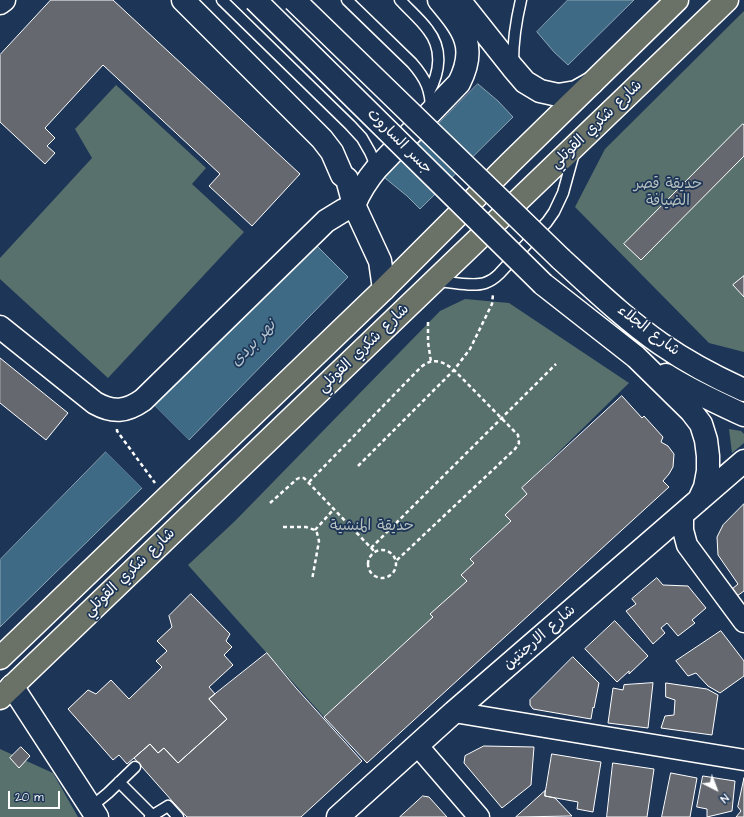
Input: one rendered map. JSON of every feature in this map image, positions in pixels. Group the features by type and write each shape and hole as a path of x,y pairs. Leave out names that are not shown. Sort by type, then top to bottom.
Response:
{"highway":[{"name":"شارع شكري القوتلي","path":"0,658 384,289 510,163 677,0"},
{"name":"شارع شكري القوتلي","path":"6,692 727,0"}],"main road":[{"path":"0,3 4,0"},
{"path":"183,0 322,139 332,152 342,175 347,179 354,205 380,261 384,289"},
{"name":"جسر الساروت","path":"255,0 544,284 636,356"},
{"name":"جسر الساروت","path":"294,0 561,259"},
{"path":"0,328 95,403 107,409 119,410 132,407 142,400 317,228 335,215 354,205 368,179 430,102 459,84 467,63 468,52 466,41 457,22 439,0"},
{"path":"459,0 525,82 540,91 558,95 576,92 592,83"},
{"name":"شارع الجلاء","path":"561,259 634,324 660,344 689,362 744,390"},
{"path":"636,356 691,411 701,424 706,440 708,471 705,487 691,508"},
{"name":"شارع الجلاء","path":"636,356 676,382 744,415"},
{"name":"شارع الارجنتين","path":"338,817 454,712 744,461"},
{"path":"6,692 94,812"}],"street":[{"path":"691,508 683,530 687,545 744,622"},
{"path":"454,712 744,760"},
{"path":"417,745 479,817"}],"lane":[{"path":"222,0 362,138 377,168"},
{"path":"347,0 420,72 426,83 430,102"},
{"path":"400,0 429,31 438,51 438,72 434,82 430,102"},
{"path":"513,68 515,26 521,0"},
{"path":"435,280 478,284 493,280 547,222 554,212 563,193 577,144"},
{"path":"94,812 108,793 135,767"},
{"path":"119,782 151,816 168,806 178,817"}],"path":[{"path":"358,466 454,370 470,349 492,304 494,288 493,280"},
{"path":"428,322 428,342 431,362"},
{"path":"308,482 421,367 431,362 442,362 454,370 518,435 518,447 396,561"},
{"path":"371,548 556,364"},
{"path":"119,410 117,431 157,486 161,504"},
{"path":"270,503 299,478 304,478 375,552"},
{"path":"314,530 334,509"},
{"path":"283,528 306,527 317,533 319,541 312,580"},
{"path":"385,550 394,556 396,567 390,576 378,578 369,572 367,566 368,561 370,556 375,552 385,550"}],"green space":[{"name":"حديقة قصر الضيافة","path":"744,11 744,352 709,343 575,207 605,149"},
{"path":"116,85 206,168 192,184 244,232 108,378 0,279 0,258 92,158 75,129"},
{"name":"حديقة المنشية","path":"465,299 509,303 629,383 522,488 527,494 505,515 511,521 470,558 474,563 461,575 467,581 430,614 433,617 324,717 188,565 235,521 440,311"},
{"path":"729,429 741,431 744,434 744,443 732,453"},
{"path":"0,749 53,773 78,817 0,817"}],"water":[{"path":"568,0 634,0 568,65 554,52 537,32"},
{"path":"478,84 498,101 513,117 420,209 385,178"},
{"name":"نهر بردى","path":"315,244 348,277 189,440 153,404"},
{"path":"106,452 142,488 0,627 0,560"}],"pier":[{"path":"153,404 189,440 188,441 151,406"},
{"path":"107,451 143,486 142,488 106,452"}],"building":[{"path":"51,0 113,0 300,174 252,226 209,186 220,174 103,65 45,128 55,138 47,146 55,153 45,164 0,122 0,55"},
{"path":"743,124 744,156 641,260 624,244"},
{"path":"744,276 744,297 733,285"},
{"path":"0,358 68,413 46,440 0,403"},
{"path":"622,396 642,418 644,416 663,437 661,442 668,446 674,454 673,467 663,481 669,487 367,763 324,717 433,617 430,614 467,581 461,575 474,563 470,559 511,521 505,515 527,494 522,488"},
{"path":"744,504 744,591 737,596 732,589 738,584 718,555 717,537 723,525"},
{"path":"657,578 663,585 688,586 706,608 692,620 695,623 678,636 667,623 661,628 665,633 653,644 626,611 636,604 632,599"},
{"path":"191,594 230,634 226,641 232,647 224,655 233,665 209,687 215,694 209,699 227,719 178,763 164,748 158,753 150,744 127,764 119,755 113,760 68,709 88,690 96,694 111,680 129,699 162,667 156,661 167,651 157,641 172,627 169,616"},
{"path":"615,621 648,656 629,674 629,671 617,682 585,649"},
{"path":"721,631 744,661 744,676 720,693 708,686 696,673 688,676 676,661"},
{"path":"267,653 296,688 362,761 301,817 187,817 134,758 150,744 158,753 164,748 178,763 227,719 209,699"},
{"path":"573,657 599,683 591,719 533,709 530,705 530,700"},
{"path":"653,683 648,728 608,723 613,688 623,690 624,685"},
{"path":"666,683 707,689 718,695 712,735 661,728 665,716 674,715 675,700 666,697"},
{"path":"484,746 534,747 531,785 502,808 464,763 465,756"},
{"path":"21,747 30,756 19,768 10,758"},
{"path":"552,754 601,762 593,812 577,809 578,802 545,796"},
{"path":"613,763 654,769 647,817 607,817"},
{"path":"671,773 697,778 690,817 662,817"},
{"path":"703,776 735,781 732,811 707,817 707,809 697,807"},
{"path":"744,778 744,817 736,817 741,811 738,807"},
{"path":"545,791 545,796 555,798 572,816 516,817"},
{"path":"423,796 429,797 447,817 400,817"}]}
